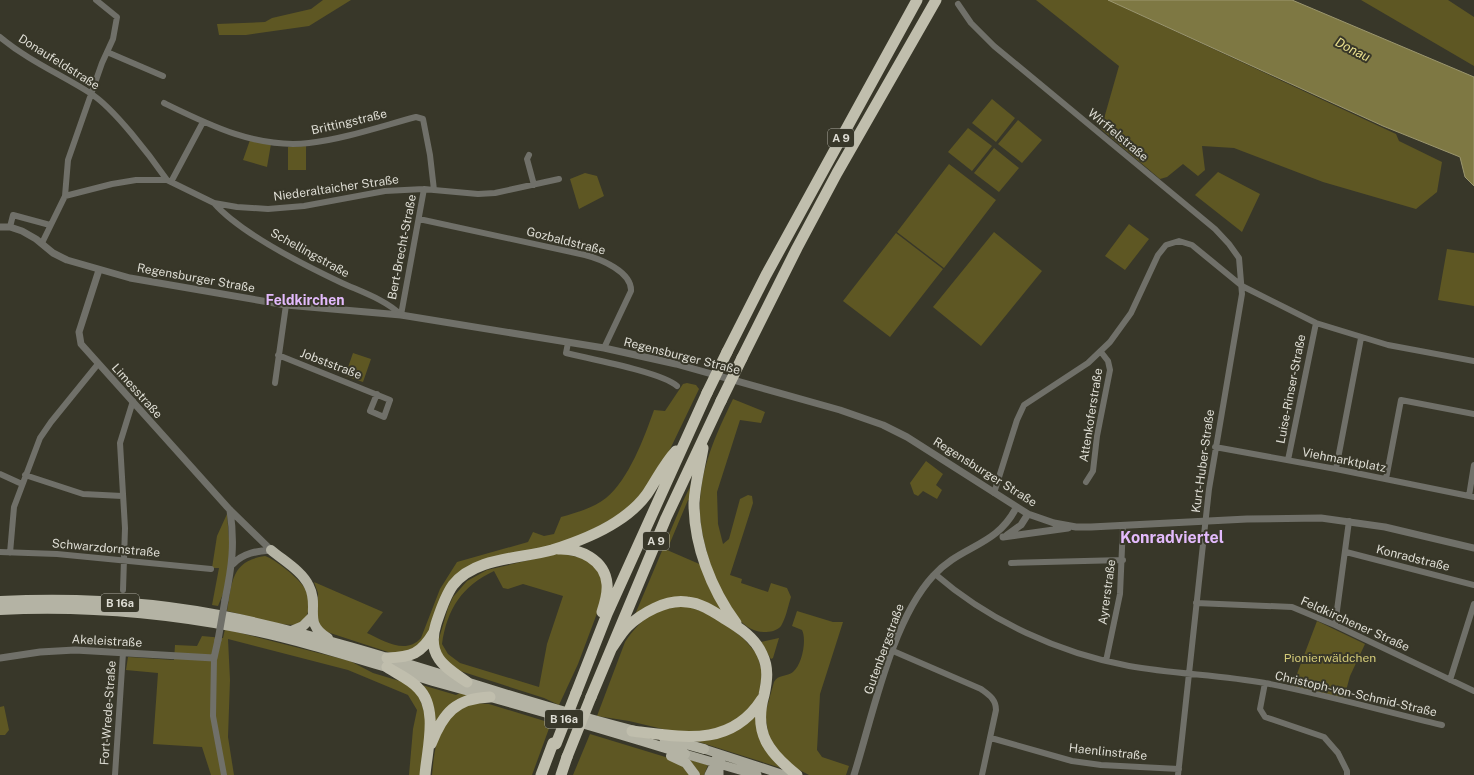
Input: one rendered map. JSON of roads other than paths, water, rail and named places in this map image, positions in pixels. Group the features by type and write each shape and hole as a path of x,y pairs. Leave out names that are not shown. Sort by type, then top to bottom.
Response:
{"highway":[{"name":"A 9","path":"574,692 607,614 707,392 766,275 917,0"},
{"name":"A 9","path":"561,775 591,697 666,518 705,434 797,248 837,174 936,0"},
{"name":"A 9","path":"542,775 599,626 676,451 688,433"},
{"name":"A 9","path":"705,434 694,503 698,540 715,588 724,606 738,627"},
{"name":"A 9","path":"387,663 418,652 428,642 451,589 464,575 486,565 552,550 586,538 625,516 646,494 668,459 676,451"},
{"name":"A 9","path":"552,550 564,549 583,553 594,560 602,570 607,584 606,596 599,626"},
{"path":"271,550 301,575 308,584 313,600 312,617 319,632 343,645"},
{"name":"B 16a","path":"0,601 81,600 169,607 233,617 343,645 387,663 490,697 684,754"},
{"name":"A 9","path":"611,649 626,628 637,619 652,610 674,602 688,602 701,606 738,627 754,641 765,660 767,673 763,696 761,723 763,736 777,758 797,775"},
{"name":"B 16a","path":"0,610 82,608 143,613 188,619 282,638 467,682 632,731 704,749"},
{"path":"291,631 303,626 312,617"},
{"name":"A 9","path":"434,631 434,644 439,661 449,671 467,682"},
{"path":"387,663 418,687 428,703 430,713 425,775"},
{"name":"A 9","path":"632,731 694,737 722,732 744,720 755,709 763,696"},
{"path":"428,752 442,721 456,706 469,699 490,697"},
{"path":"638,740 682,760 689,766 695,775"}],"main road":[{"name":"B 16a","path":"704,749 784,775"},
{"path":"704,749 718,763 720,775"},
{"name":"B 16a","path":"684,754 755,774"},
{"path":"709,775 718,763 730,757"},
{"path":"741,775 755,774"}],"street":[{"path":"42,243 65,196 68,160 115,32 117,17 96,0"},
{"name":"Wirffelstraße","path":"958,4 971,23 994,46 1215,229 1229,244 1239,258 1240,271"},
{"name":"Donaufeldstraße","path":"0,37 41,67 92,94 132,136 169,181"},
{"path":"107,52 163,76"},
{"name":"Brittingstraße","path":"164,103 203,122 233,134 265,140 298,143 318,142 416,117 421,117 424,121"},
{"name":"Bert-Brecht-Straße","path":"401,315 424,189 434,190 424,121"},
{"path":"169,181 203,122"},
{"path":"529,155 527,159 534,185"},
{"path":"434,190 478,194 495,193 559,179"},
{"name":"Niederaltaicher Straße","path":"65,196 112,184 136,180 169,181 214,203 237,207 268,209 304,206 385,191 424,189"},
{"name":"Schellingstraße","path":"214,203 230,219 300,260 388,305 401,315"},
{"path":"230,219 237,207"},
{"path":"0,227 10,227 13,215 50,226"},
{"name":"Gozbaldstraße","path":"419,219 595,258 609,264 630,283 632,291 604,348"},
{"name":"Regensburger Straße","path":"10,227 22,231 42,243 60,257 99,270 158,283 286,305 401,315 604,348 676,364 865,418 907,437 1016,508 1054,523 1076,527 1305,518 1349,521 1412,533 1474,548"},
{"path":"994,493 1017,420 1024,405 1075,372 1101,352 1131,313 1158,255 1166,245 1179,241 1192,245 1242,286 1316,323 1361,338 1415,351 1474,361"},
{"name":"Limesstraße","path":"99,270 78,336 83,347 230,510 271,550"},
{"name":"Kurt-Huber-Straße","path":"1178,772 1205,521 1215,447 1242,294 1240,271"},
{"path":"274,383 286,305"},
{"name":"Luise-Rinser-Straße","path":"1288,460 1316,323"},
{"path":"1336,469 1361,338"},
{"name":"Regensburger Straße","path":"568,343 566,353 653,375 672,381 677,386"},
{"name":"Attenkoferstraße","path":"1086,482 1093,471 1097,436 1110,370 1108,361 1101,352"},
{"name":"Jobststraße","path":"278,355 377,394"},
{"path":"10,553 14,507 25,475 45,429 98,364"},
{"path":"1386,479 1401,400 1474,414"},
{"path":"123,590 125,528 120,443 132,401"},
{"name":"Viehmarktplatz","path":"1215,447 1472,496 1474,465"},
{"path":"0,474 22,484"},
{"path":"25,475 83,494 122,496"},
{"name":"Gutenbergstraße","path":"854,775 893,650 915,598 935,574 952,559 988,540 1000,531 1010,520 1016,508"},
{"path":"224,775 213,716 214,658 233,564 230,510"},
{"name":"Gutenbergstraße","path":"988,540 1003,537 1021,525 1028,514"},
{"path":"1335,624 1346,552 1349,521"},
{"name":"Ayrerstraße","path":"1106,661 1120,594 1123,560 1123,525"},
{"path":"1003,537 1076,527"},
{"path":"233,564 237,559 248,554 271,550"},
{"name":"Schwarzdornstraße","path":"0,552 57,554 211,569"},
{"name":"Konradstraße","path":"1346,552 1474,585"},
{"path":"1011,563 1123,560"},
{"name":"Christoph-von-Schmid-Straße","path":"935,574 954,591 979,608 1019,630 1064,648 1106,661 1131,666 1189,672 1265,684 1442,725"},
{"name":"Feldkirchener Straße","path":"1196,603 1292,607 1335,624 1474,691"},
{"path":"1450,680 1472,621 1474,604"},
{"name":"Akeleistraße","path":"0,658 57,650 214,658"},
{"path":"893,650 981,689 993,698 996,703 996,710 982,775"},
{"name":"Fort-Wrede-Straße","path":"115,775 123,653"},
{"name":"Christoph-von-Schmid-Straße","path":"1265,684 1260,709 1265,717 1324,737 1338,753 1348,771 1347,775"},
{"name":"Haenlinstraße","path":"991,738 1072,761 1178,772"}],"water":[{"name":"Donau","path":"1108,0 1292,0 1474,77 1474,186 1465,177 1460,157 1383,126"}],"district":[{"name":"Feldkirchen","path":"305,300"},
{"name":"Konradviertel","path":"1172,537"}],"park label":[{"name":"Pionierwäldchen","path":"1330,658"}]}
